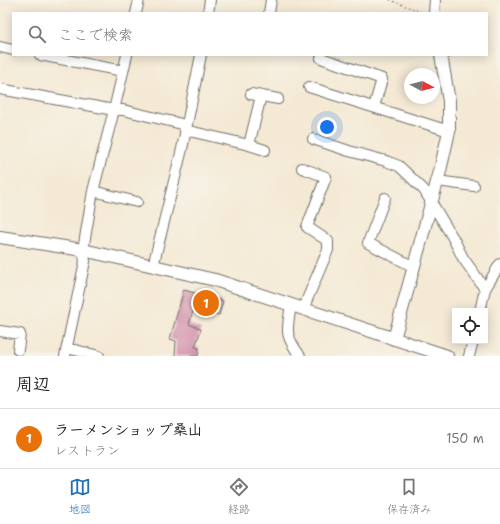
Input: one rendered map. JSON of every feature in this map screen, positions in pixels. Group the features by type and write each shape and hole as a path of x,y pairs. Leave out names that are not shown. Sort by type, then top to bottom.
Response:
{"street":[{"path":"138,12 139,0"},
{"path":"208,12 210,0"},
{"path":"269,12 271,0"},
{"path":"434,12 435,0"},
{"path":"0,47 12,50"},
{"path":"45,56 123,71"},
{"path":"99,356 66,352 85,262 83,250 93,191 127,56"},
{"path":"153,266 186,128 201,56"},
{"path":"394,339 449,131 449,101 441,56"},
{"path":"322,58 382,79 374,107"},
{"path":"309,87 449,131"},
{"path":"0,89 114,110 123,110 265,150"},
{"path":"251,94 278,99"},
{"path":"249,145 262,96"},
{"path":"313,139 399,166 424,190 453,238 463,258 485,289"},
{"path":"300,356 288,335 297,307 328,250 328,241 307,227 326,177 302,168"},
{"path":"437,181 474,186"},
{"path":"93,191 137,202"},
{"path":"385,198 368,244 414,267"},
{"path":"0,237 83,250 214,280 447,356"},
{"path":"481,308 485,289 500,264"},
{"path":"0,331 20,334 18,350"},
{"path":"469,356 472,344"}],"path":[{"path":"390,0 422,12"}],"building":[{"path":"184,290 223,301 219,315 194,308 189,324 201,329 195,347 199,348 198,356 175,356 176,341 170,339"}],"place":[{"name":"ラーメンショップ桑山","path":"206,303"}]}
